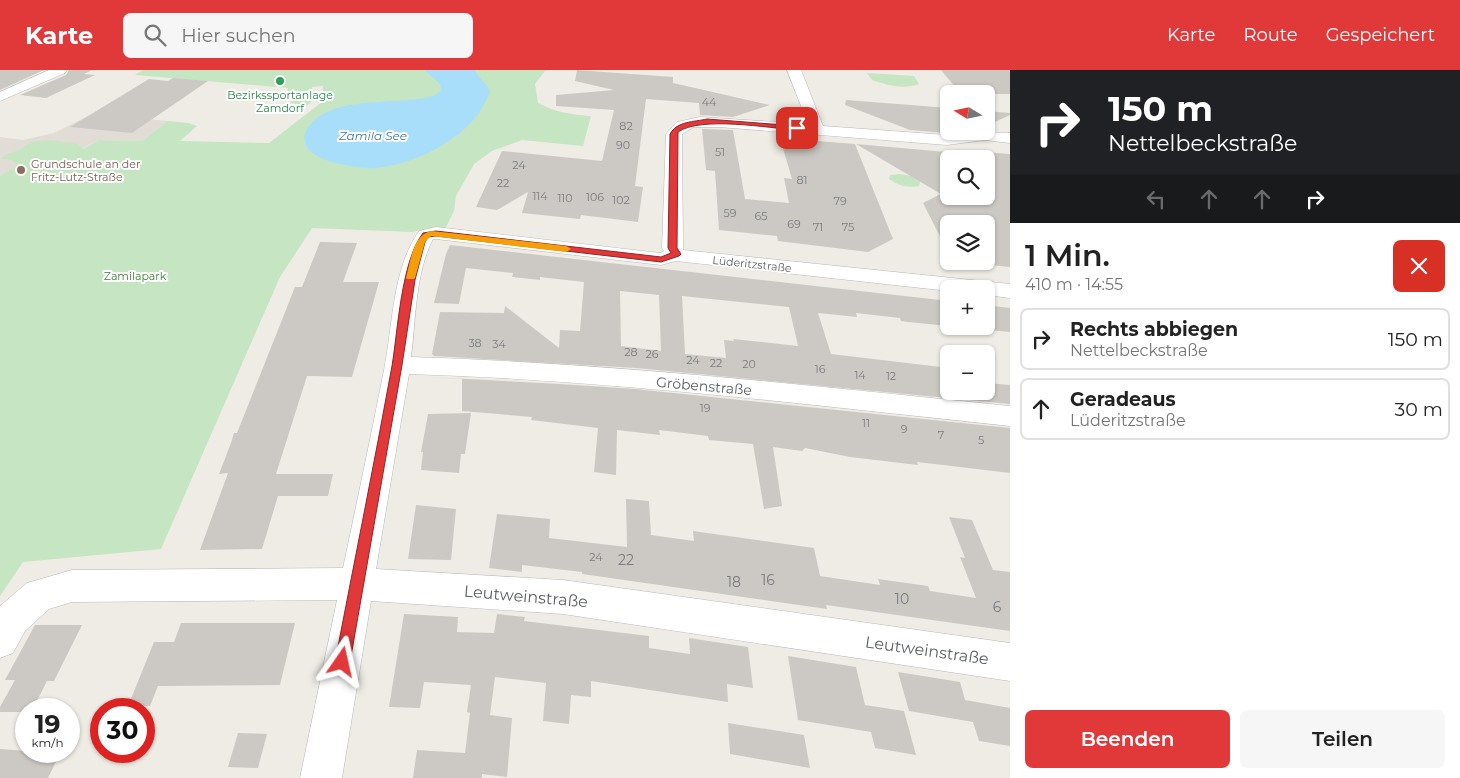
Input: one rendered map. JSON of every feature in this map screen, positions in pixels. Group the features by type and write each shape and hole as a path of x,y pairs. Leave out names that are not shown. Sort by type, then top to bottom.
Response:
{"street":[{"path":"0,97 60,70"},
{"path":"794,70 817,129"},
{"path":"676,254 672,248 674,134 679,128 690,123 707,121 946,140 984,136 1010,138"},
{"name":"Lüderitzstraße","path":"397,365 410,280 420,242 426,235 436,233 661,259 676,254 686,257 1010,291"},
{"path":"321,778 397,365"},
{"name":"Gröbenstraße","path":"397,365 464,366 714,386 1010,416"},
{"name":"Leutweinstraße","path":"0,640 12,619 39,595 72,586 357,584 563,597 1010,662"}],"shaded area":[{"name":"Grundschule an der Fritz-Lutz-Straße","path":"92,114 168,121 142,141 99,140 0,192 0,137 23,140 54,133"}],"green space":[{"name":"Zamilapark","path":"143,70 548,70 545,71 535,84 538,103 551,109 591,116 583,146 522,140 492,151 474,164 456,196 454,211 445,229 433,228 412,232 312,228 280,277 161,549 23,562 0,596 0,176 18,165 12,160 2,159 4,155 19,150 31,142 50,140 78,144 83,149 99,140 142,141 168,121 189,123 197,126 180,141 269,143 322,102 323,86 312,87 312,101 308,105 290,103 294,99 302,98 303,93 287,92 288,88 135,75"},
{"path":"867,73 914,76 919,84 907,87 889,85 872,80"},
{"path":"890,175 911,176 920,182 919,186 903,186 889,179"}],"water":[{"name":"Zamila See","path":"424,70 475,70 490,91 483,106 473,120 445,144 411,160 377,168 363,168 331,162 309,150 304,138 307,129 316,119 328,112 358,104 420,99 436,94 441,90 440,84"}],"building":[{"path":"0,70 44,70 0,90"},
{"path":"69,70 92,70 84,74 95,75 46,98 20,95 66,75"},
{"path":"577,70 673,77 673,83 770,105 733,117 700,115 699,103 646,99 635,186 643,187 638,222 581,215 580,219 522,213 528,192 497,210 476,207 502,151 602,161 614,110 556,106 556,95 614,90 575,81"},
{"path":"941,70 1010,70 1010,94 995,94 995,85 954,85"},
{"path":"173,78 208,81 132,133 70,127 149,79 168,81"},
{"path":"846,100 940,107 940,132 910,130 845,105"},
{"path":"995,112 1010,113 1010,115 995,122"},
{"path":"702,129 733,130 745,199 789,203 784,178 792,179 780,138 855,144 893,239 868,252 778,241 777,236 719,230 715,171 706,170"},
{"path":"856,144 940,151 940,193"},
{"path":"995,153 1010,154 1010,267 995,265 995,215 940,215 940,236 923,203 940,194 940,205 995,205"},
{"path":"320,242 357,243 343,282 379,282 352,377 307,376 276,474 333,474 328,496 278,496 262,549 200,550 228,473 219,474 234,433 237,433 295,287 302,287"},
{"path":"450,245 940,300 940,325 856,313 857,317 818,313 831,354 940,367 940,397 636,368 434,356 432,354 440,312 504,313 505,306 559,348 560,330 580,331 584,282 540,277 540,280 512,277 513,273 466,268 459,304 434,303","holes":["620,291 659,295 661,351 621,346","682,296 789,307 798,346 733,339 734,341 724,340 726,358 685,354"]},
{"path":"995,306 1010,308 1010,332 995,331"},
{"path":"430,377 635,389 1010,428 1010,473 917,462 918,465 850,457 805,448 802,451 773,447 782,506 764,509 753,444 709,440 708,436 659,430 660,435 617,430 616,475 594,472 598,428 531,420 532,417 462,411 462,379"},
{"path":"995,384 1010,385 1010,404 968,400 995,400"},
{"path":"471,413 465,454 461,454 459,473 421,470 423,452 421,452 428,414"},
{"path":"626,499 649,501 651,535 694,541 693,531 814,548 820,576 880,585 878,579 928,586 930,591 976,598 960,557 965,558 949,517 972,520 993,570 1010,572 1010,631 826,605 827,609 582,574 582,572 522,565 522,572 489,568 497,514 550,519 549,538 627,547"},
{"path":"416,505 456,509 451,560 408,559"},
{"path":"404,614 458,617 457,632 494,633 497,614 525,617 524,621 649,636 649,648 690,654 689,638 748,647 753,688 727,684 728,702 591,681 591,697 571,695 569,724 543,721 546,683 495,677 490,715 512,718 507,777 482,774 482,778 413,778 417,750 465,753 470,713 467,712 471,685 424,682 420,708 389,707"},
{"path":"181,623 295,623 280,685 158,686 153,698 131,698 154,642 174,642"},
{"path":"35,625 82,625 54,681 47,681 38,698 15,698 15,712 0,712 0,707 15,680 5,680"},
{"path":"788,656 856,667 865,705 904,711 916,755 875,748 871,732 798,720"},
{"path":"898,672 960,682 965,700 1010,708 1010,746 979,741 973,722 909,711"},
{"path":"728,723 804,735 810,768 730,754"},
{"path":"238,733 267,734 258,768 228,767"},
{"path":"0,749 15,750 15,763 56,763 48,778 0,778"}],"slow traffic":[{"path":"411,278 420,242 426,235 436,233 566,249"}],"place":[{"name":"Bezirkssportanlage Zamdorf","path":"280,81"},
{"name":"Grundschule an der Fritz-Lutz-Straße","path":"21,170"}],"route":[{"path":"342,662 397,365 410,280 420,242 426,235 436,233 661,259 676,254 672,248 675,130 683,125 707,121 797,128"}]}
